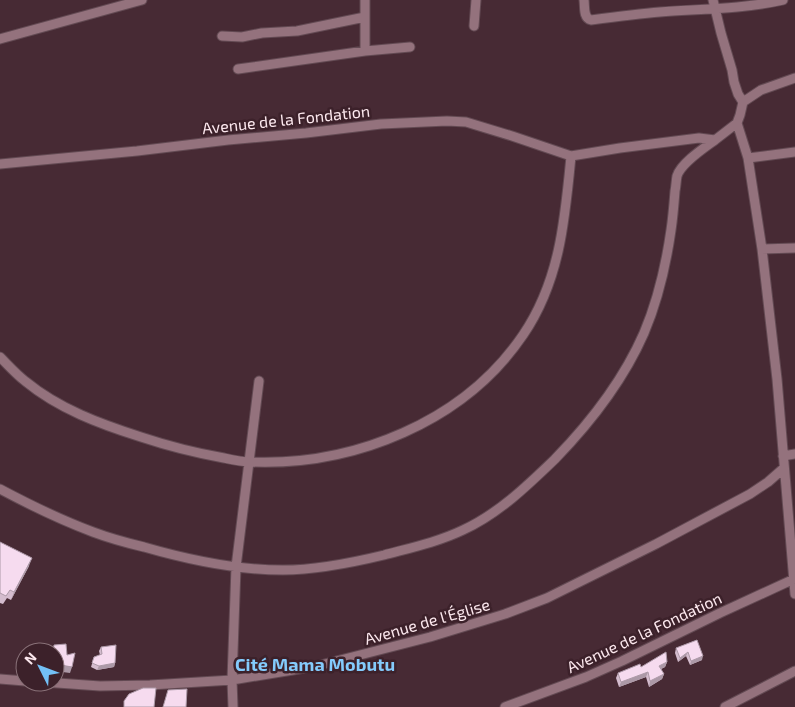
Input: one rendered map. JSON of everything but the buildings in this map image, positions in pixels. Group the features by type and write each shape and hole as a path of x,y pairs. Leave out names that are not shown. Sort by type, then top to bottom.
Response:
{"street":[{"path":"0,39 142,0"},
{"path":"365,0 365,51"},
{"path":"474,26 476,0"},
{"path":"584,0 587,19 591,20 714,5 783,0"},
{"path":"714,5 734,82 743,102"},
{"path":"222,36 242,37 262,33 297,31 365,17"},
{"path":"238,69 365,51 410,47"},
{"path":"0,489 61,519 96,533 182,558 236,567 283,570 319,568 420,546 462,530 504,506 533,481 598,412 624,372 644,332 657,298 664,272 671,230 677,175 688,162 737,123 743,102 761,90 795,78"},
{"name":"Avenue de la Fondation","path":"0,164 381,124 447,121 466,122 571,156"},
{"path":"737,123 748,158 762,249 777,379 795,594"},
{"path":"0,357 25,381 55,402 86,418 160,443 202,454 249,462 294,462 348,452 395,437 442,414 492,373 515,346 538,310 552,276 561,242 571,156 699,138 715,140"},
{"path":"748,158 795,152"},
{"path":"762,249 795,248"},
{"path":"233,707 232,680 236,567 259,381"},
{"path":"783,456 795,454"},
{"name":"Avenue de l'Église","path":"65,684 100,686 150,685 232,680 317,666 430,637 514,611 546,598 656,544 750,494 784,468"},
{"name":"Avenue de la Fondation","path":"505,707 622,662 720,613 794,579"},
{"path":"725,707 795,671"},
{"path":"0,679 15,680"}],"district":[{"name":"Cité Mama Mobutu","path":"315,664"}]}
